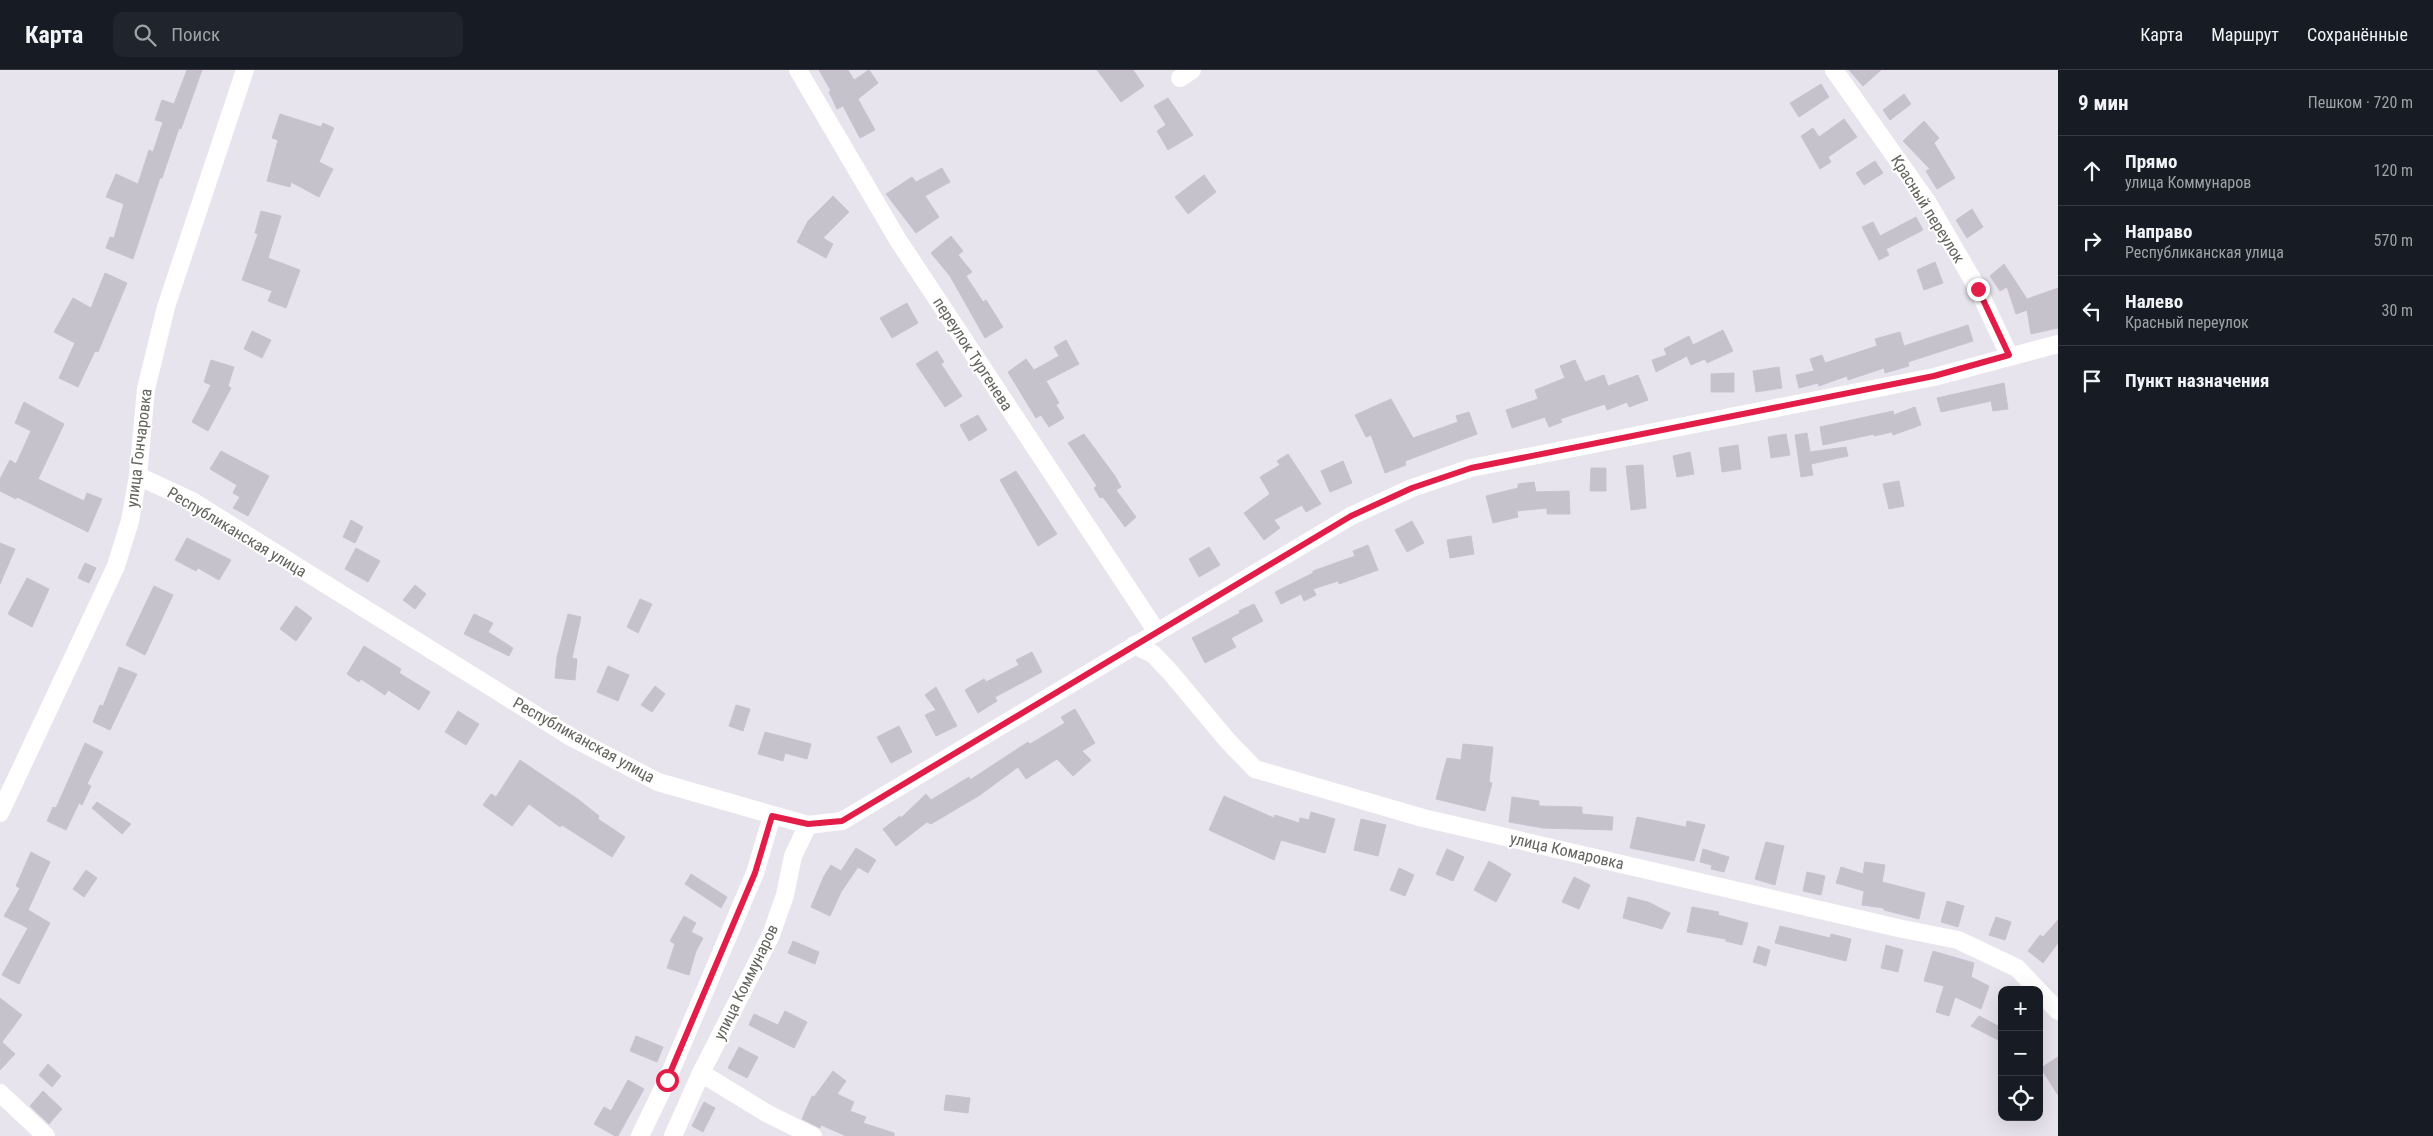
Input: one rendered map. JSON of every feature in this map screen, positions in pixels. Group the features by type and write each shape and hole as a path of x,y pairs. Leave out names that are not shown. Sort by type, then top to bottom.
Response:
{"street":[{"name":"улица Гончаровка","path":"0,813 116,566 130,521 138,476 146,389 166,307 245,70"},
{"name":"переулок Тургенева","path":"798,70 898,240 1157,632"},
{"name":"Красный переулок","path":"1834,70 1928,203 1978,289 2009,355"},
{"name":"Республиканская улица","path":"138,476 192,501 571,736 658,782 772,816 808,824 842,821 1351,516 1412,488 1471,468 1934,376 2009,355 2058,344"},
{"name":"улица Комаровка","path":"1134,645 1153,654 1255,770 1423,818 1898,928 1958,940 2017,968 2035,986"},
{"name":"улица Коммунаров","path":"640,1136 667,1080 755,873 772,816"},
{"name":"улица Коммунаров","path":"673,1136 701,1073 771,935 785,895 793,856 808,824"},
{"name":"улица Комаровка","path":"2043,994 2058,1011"},
{"path":"701,1073 768,1114 813,1136"},
{"path":"0,1093 46,1136"}],"building":[{"path":"187,70 202,70 162,178 160,178 133,259 106,248 110,237 114,238 124,204 106,197 116,174 138,184 149,150 153,152 163,122 155,120 162,100 174,104"},
{"path":"819,70 848,70 854,80 869,70 878,83 858,99 875,130 860,138 843,106 837,109 829,92 831,91"},
{"path":"1097,70 1133,70 1144,86 1121,102"},
{"path":"1849,70 1881,70 1863,86"},
{"path":"1821,84 1829,97 1799,117 1790,103"},
{"path":"1904,94 1911,104 1890,120 1883,110"},
{"path":"1168,98 1193,135 1168,150 1157,131 1166,125 1154,106"},
{"path":"280,114 321,127 323,123 334,128 319,162 333,169 319,197 291,182 290,187 267,181 278,140 272,138"},
{"path":"1844,119 1857,137 1828,157 1831,162 1820,169 1801,136 1813,128 1819,137"},
{"path":"1924,121 1939,138 1934,143 1955,178 1937,189 1926,171 1930,169 1903,141"},
{"path":"1875,161 1883,173 1864,185 1856,173"},
{"path":"942,168 950,182 925,196 939,217 916,233 886,194 912,177 916,182"},
{"path":"1204,175 1216,192 1188,214 1175,197"},
{"path":"833,196 849,212 823,238 833,244 826,258 797,242 808,221"},
{"path":"1972,209 1983,227 1967,238 1956,220"},
{"path":"261,211 281,216 268,258 300,270 286,308 268,301 272,291 242,280 258,234 255,233"},
{"path":"1916,217 1923,230 1886,249 1889,255 1879,260 1862,227 1873,222 1880,236"},
{"path":"951,236 963,251 958,255 972,272 966,276 983,302 986,300 1003,327 985,338 950,276 931,253"},
{"path":"1935,262 1943,283 1924,290 1917,270"},
{"path":"2004,264 2027,299 2058,288 2058,328 2031,334 2027,310 2016,314 2007,287 2000,291 1990,276"},
{"path":"105,273 127,283 98,352 95,351 78,387 59,378 75,343 54,332 73,298 91,308"},
{"path":"907,303 918,323 892,338 880,318"},
{"path":"1968,325 1973,341 1908,362 1909,366 1885,373 1884,368 1848,380 1847,376 1819,386 1818,383 1799,388 1796,375 1814,371 1810,359 1822,355 1825,363 1877,346 1875,339 1900,332 1904,346"},
{"path":"1723,330 1733,351 1707,363 1705,359 1691,365 1687,356 1656,372 1652,360 1667,355 1664,349 1689,336 1693,345"},
{"path":"252,331 271,340 262,358 244,349"},
{"path":"1066,340 1079,364 1046,381 1059,403 1056,405 1064,418 1049,427 1041,415 1036,418 1008,372 1026,359 1034,370 1059,356 1054,347"},
{"path":"937,351 944,362 941,364 962,396 945,407 916,364"},
{"path":"211,360 234,367 228,386 231,388 208,431 192,422 211,385 204,382"},
{"path":"1575,360 1585,382 1604,375 1608,386 1638,375 1648,400 1629,407 1627,402 1607,410 1605,404 1560,419 1562,422 1549,427 1545,417 1512,428 1506,410 1538,399 1535,390 1565,378 1560,366"},
{"path":"1779,367 1782,388 1756,392 1753,371"},
{"path":"1734,373 1734,392 1711,392 1711,374"},
{"path":"2004,383 2008,409 1993,411 1991,401 1941,412 1937,398"},
{"path":"1391,399 1413,438 1458,422 1456,416 1469,412 1477,434 1405,461 1406,465 1385,473 1371,435 1366,437 1355,415"},
{"path":"24,402 64,424 38,479 84,501 87,493 102,499 88,532 17,497 16,499 0,491 0,479 10,460 16,464 31,431 15,423"},
{"path":"1915,407 1921,425 1893,435 1892,432 1874,436 1874,434 1823,445 1820,427 1893,411 1894,415"},
{"path":"978,415 987,430 969,441 960,425"},
{"path":"1807,433 1810,452 1846,447 1848,456 1811,464 1813,475 1801,477 1795,435"},
{"path":"1084,434 1115,476 1121,487 1116,490 1136,517 1125,527 1103,497 1100,498 1094,488 1097,486 1068,443"},
{"path":"1786,434 1790,455 1771,458 1768,437"},
{"path":"1738,445 1741,469 1722,472 1719,448"},
{"path":"221,451 269,476 248,516 233,508 240,497 233,493 237,485 210,469"},
{"path":"1690,452 1694,474 1677,477 1673,456"},
{"path":"1288,454 1321,504 1306,512 1302,505 1274,520 1280,528 1264,540 1244,513 1270,494 1260,477 1280,465 1277,461"},
{"path":"1343,461 1352,483 1330,492 1321,471"},
{"path":"1643,465 1646,508 1631,510 1626,466"},
{"path":"1591,468 1606,468 1606,491 1590,491"},
{"path":"1016,471 1057,534 1038,546 1000,480"},
{"path":"1899,481 1904,506 1889,509 1883,484"},
{"path":"1534,482 1536,492 1569,491 1570,514 1547,514 1547,508 1517,511 1518,517 1493,523 1486,496 1518,488 1518,484"},
{"path":"351,520 363,527 355,543 343,537"},
{"path":"1412,521 1424,543 1407,552 1395,530"},
{"path":"1471,536 1474,554 1450,558 1447,540"},
{"path":"187,538 231,560 219,580 198,568 196,571 175,560"},
{"path":"0,543 15,549 0,584"},
{"path":"1368,545 1378,570 1339,584 1338,581 1313,589 1316,595 1304,601 1301,594 1281,604 1275,592 1313,573 1313,571 1355,556 1353,551"},
{"path":"1209,547 1220,565 1199,577 1189,559"},
{"path":"356,548 380,561 368,582 345,569"},
{"path":"85,563 96,568 89,583 78,578"},
{"path":"27,578 49,589 32,627 8,614"},
{"path":"415,585 426,594 415,609 403,600"},
{"path":"154,586 173,595 145,655 126,645"},
{"path":"640,599 652,604 638,633 627,627"},
{"path":"1254,604 1263,621 1231,638 1236,647 1205,663 1192,638"},
{"path":"296,606 312,618 296,641 280,629"},
{"path":"474,614 493,623 488,632 513,648 509,656 464,634"},
{"path":"568,614 581,617 572,658 577,659 575,680 555,678 557,657"},
{"path":"364,646 401,669 399,673 430,692 419,710 388,690 385,695 361,679 359,682 347,674"},
{"path":"1032,652 1042,672 995,697 997,701 978,713 965,690 984,679 986,682 1019,665 1016,660"},
{"path":"608,666 629,675 618,701 597,692"},
{"path":"119,667 137,674 110,730 93,722 100,705 103,706"},
{"path":"655,686 665,694 652,712 641,705"},
{"path":"936,687 957,726 936,736 925,715 936,710 925,695"},
{"path":"736,705 750,709 743,731 729,726"},
{"path":"1075,709 1095,743 1082,751 1091,760 1073,776 1057,759 1026,779 1018,767 980,795 931,824 927,822 896,846 883,829 900,816 901,818 926,794 931,800 969,777 970,780 1028,742 1030,744 1065,723 1061,717"},
{"path":"458,711 479,724 466,745 445,732"},
{"path":"899,726 912,752 891,763 877,737"},
{"path":"765,732 811,744 807,759 785,753 783,761 758,754"},
{"path":"85,743 103,752 87,784 91,786 82,805 79,803 66,830 47,821 53,807 56,808"},
{"path":"1463,744 1493,747 1489,782 1492,783 1485,811 1436,799 1447,758 1461,760"},
{"path":"520,760 579,800 599,816 598,819 625,837 612,857 562,825 560,827 529,804 512,826 483,805 491,794 496,797"},
{"path":"1224,796 1274,818 1275,815 1299,823 1300,818 1309,820 1311,812 1335,819 1325,853 1281,840 1274,860 1209,830"},
{"path":"1512,797 1539,801 1539,806 1582,807 1582,814 1613,817 1612,830 1543,828 1509,822"},
{"path":"97,802 131,824 122,834 92,808"},
{"path":"1637,817 1686,827 1687,821 1705,825 1694,861 1630,848"},
{"path":"1361,819 1386,825 1378,856 1354,850"},
{"path":"1766,842 1784,846 1775,885 1755,879"},
{"path":"856,848 876,860 868,873 858,867 841,892 830,916 811,907 824,876 831,865 841,871"},
{"path":"1447,849 1464,857 1453,881 1436,874"},
{"path":"1703,849 1729,857 1724,872 1711,869 1712,865 1700,862"},
{"path":"31,852 50,862 28,910 50,923 19,984 2,975 28,928 4,916 20,888 16,886"},
{"path":"1489,861 1511,874 1496,902 1474,890"},
{"path":"1865,862 1885,865 1882,882 1925,893 1919,919 1884,910 1884,908 1862,905 1864,891 1836,883 1841,867 1863,874"},
{"path":"1399,868 1414,875 1405,896 1390,890"},
{"path":"86,870 97,878 84,897 73,889"},
{"path":"1807,872 1825,876 1821,895 1803,891"},
{"path":"691,874 727,897 721,908 685,884"},
{"path":"1574,877 1590,885 1579,909 1562,902"},
{"path":"1628,897 1648,902 1670,913 1662,929 1623,918"},
{"path":"1947,901 1964,906 1958,927 1941,922"},
{"path":"1692,907 1719,912 1718,915 1748,923 1742,945 1726,941 1726,939 1687,932"},
{"path":"684,916 696,923 691,932 703,938 696,951 689,975 667,968 675,944 670,941"},
{"path":"1996,917 2011,922 2005,940 1989,935"},
{"path":"2058,920 2058,943 2043,963 2028,951 2040,935 2043,937"},
{"path":"1780,926 1830,938 1831,934 1851,939 1846,961 1775,943"},
{"path":"793,941 819,952 815,964 788,953"},
{"path":"1886,945 1903,950 1898,972 1881,968"},
{"path":"1758,946 1770,950 1766,966 1753,962"},
{"path":"1933,951 1974,963 1971,977 1989,986 1981,1009 1955,997 1949,1016 1936,1012 1944,986 1924,981"},
{"path":"0,998 22,1015 2,1042 15,1054 0,1070"},
{"path":"785,1011 807,1022 794,1048 749,1025 754,1014 778,1025"},
{"path":"1979,1016 1998,1026 1998,1040 1971,1026"},
{"path":"636,1036 663,1047 657,1062 630,1051"},
{"path":"739,1047 758,1057 747,1078 728,1068"},
{"path":"2058,1057 2058,1095 2043,1071 2043,1067"},
{"path":"48,1064 61,1076 52,1087 39,1075"},
{"path":"833,1071 846,1081 837,1094 854,1102 850,1111 866,1117 863,1123 894,1133 894,1136 846,1136 821,1125 820,1128 802,1119 812,1096 814,1097"},
{"path":"628,1080 644,1089 618,1136 615,1136 594,1124 604,1107 611,1111"},
{"path":"43,1091 62,1109 49,1124 30,1106"},
{"path":"946,1095 970,1098 968,1113 944,1110"},
{"path":"704,1102 715,1108 703,1132 692,1126"}],"route":[{"path":"667,1080 755,873 772,816 808,824 842,821 1351,516 1412,488 1471,468 1934,376 2009,355 1978,289"}]}
